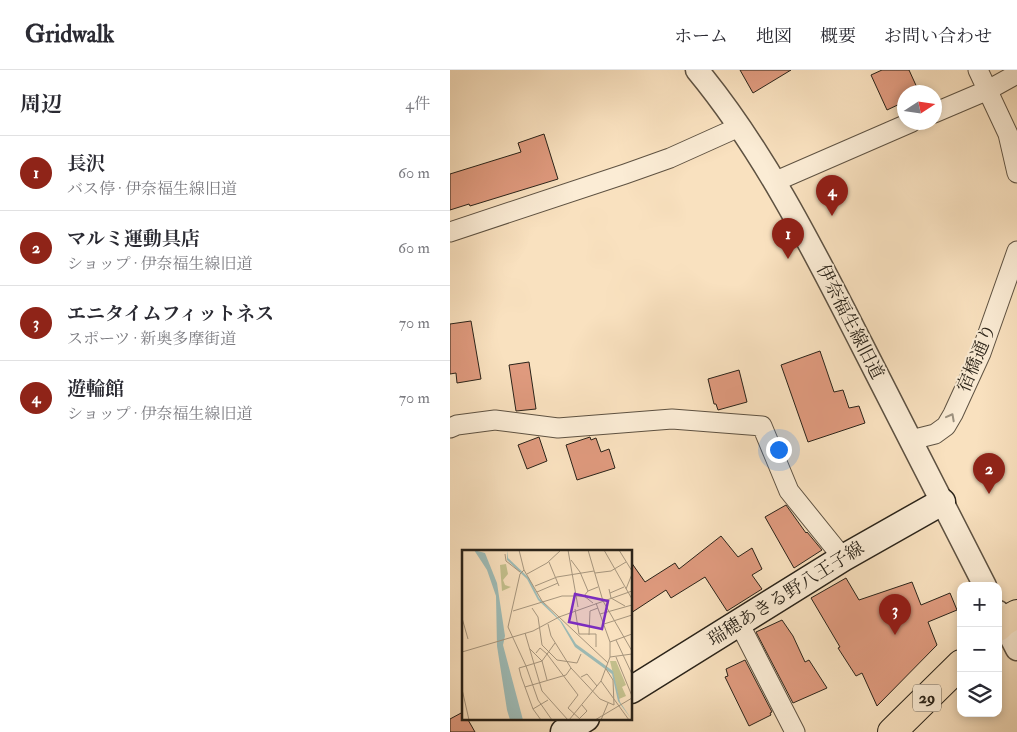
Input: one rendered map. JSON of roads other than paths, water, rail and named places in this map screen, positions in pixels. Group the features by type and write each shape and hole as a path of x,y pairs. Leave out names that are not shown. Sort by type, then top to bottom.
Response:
{"main road":[{"name":"瑞穂あきる野八王子線","path":"632,689 843,558 942,502"},
{"name":"29","path":"892,732 957,668"},
{"path":"564,732 583,720"}],"street":[{"name":"伊奈福生線旧道","path":"697,70 717,94 774,182 822,267 983,582"},
{"path":"978,70 1008,134 1017,173"},
{"path":"942,110 988,90 1017,74"},
{"path":"450,232 670,158 739,127"},
{"path":"774,182 897,129"},
{"name":"宿橋通り","path":"911,440 935,434 946,426 950,420 981,353 1017,251"},
{"path":"450,428 457,425 495,420 558,428 672,419 762,426 784,484 843,558"},
{"path":"1004,619 1017,649"},
{"path":"739,623 795,732"}],"place":[{"name":"遊輪館","path":"832,216"},
{"name":"長沢","path":"788,259"},
{"name":"マルミ運動具店","path":"989,494"},
{"name":"エニタイムフィットネス","path":"895,635"}]}
